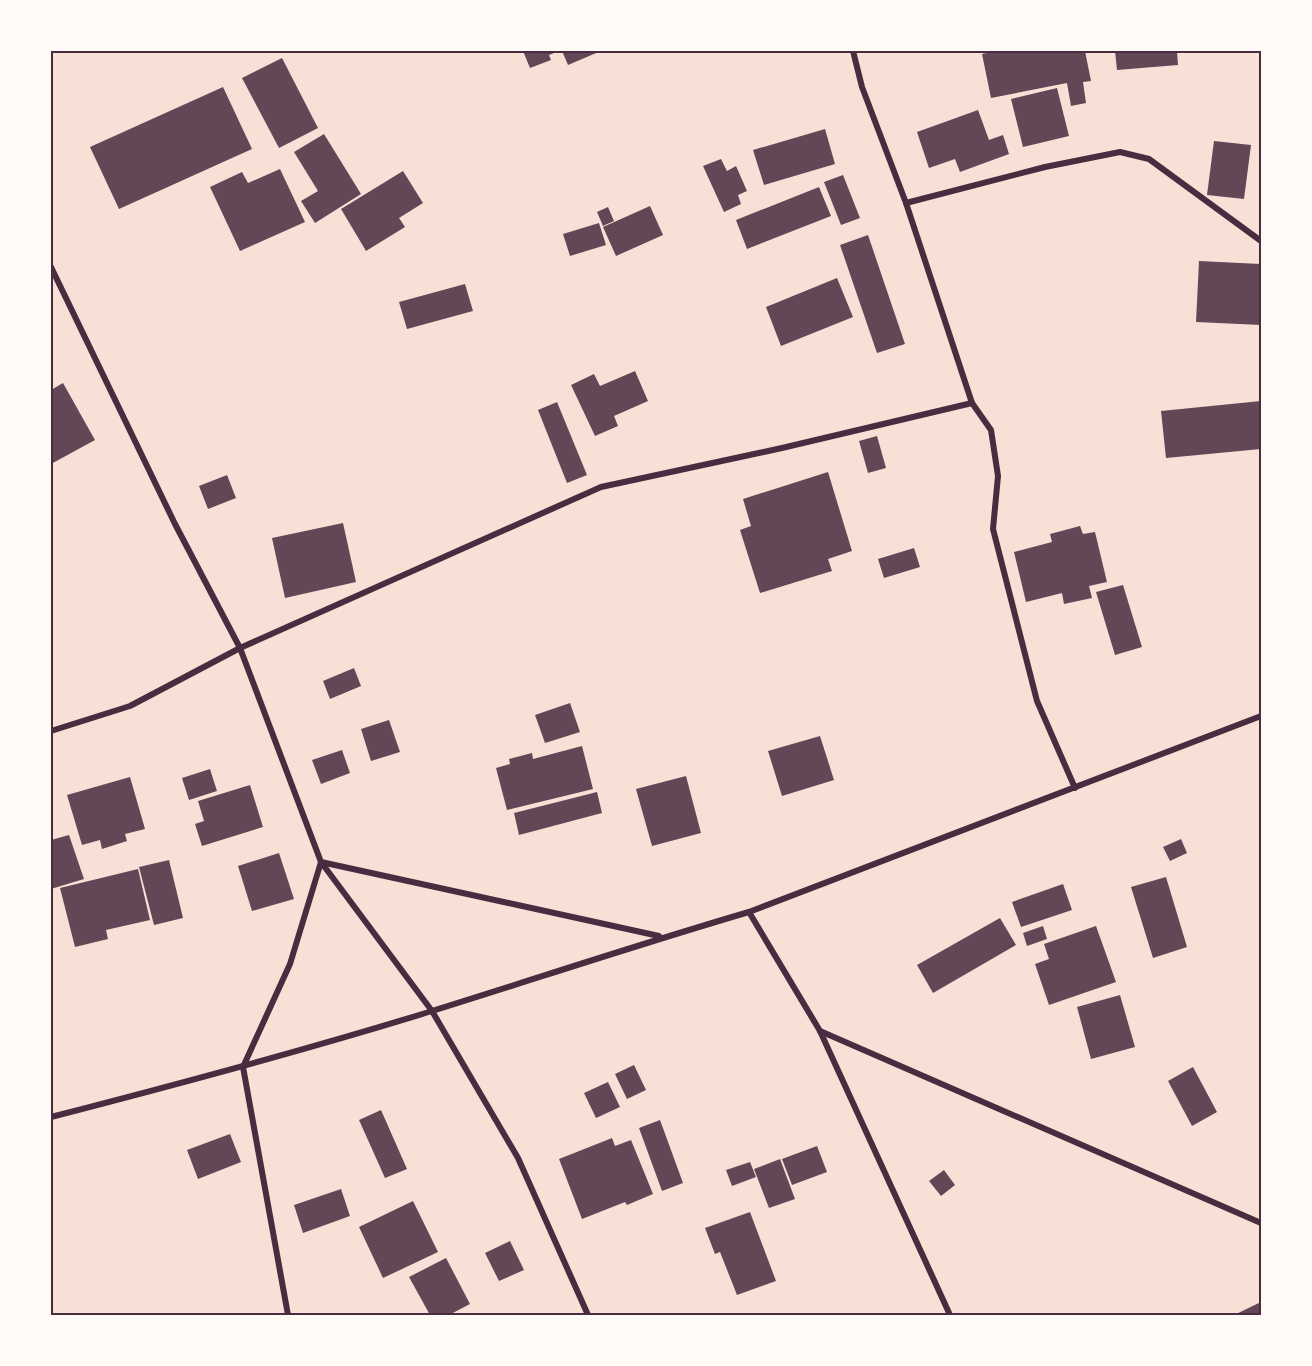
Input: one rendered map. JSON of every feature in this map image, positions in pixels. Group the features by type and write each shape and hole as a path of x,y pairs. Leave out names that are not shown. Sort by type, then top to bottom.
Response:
{"street":[{"path":"853,51 862,87 906,203 972,403 991,430 998,476 993,529 1037,701 1075,788"},
{"path":"906,203 1045,167 1120,152 1149,159 1261,241"},
{"path":"51,267 175,524 240,648 321,862 432,1011 518,1158 588,1315"},
{"path":"51,731 130,706 240,648 601,487 782,448 972,403"},
{"path":"51,1117 243,1067 432,1011 662,937 749,912 1261,716"},
{"path":"321,862 662,937"},
{"path":"288,1315 243,1067 290,964 321,862"},
{"path":"749,912 820,1031 950,1315"},
{"path":"820,1031 1261,1223"}],"building":[{"path":"523,51 559,51 549,55 551,60 530,68"},
{"path":"562,51 601,51 568,65"},
{"path":"996,51 1085,51 1091,81 1083,82 1086,103 1071,106 1067,83 991,98 982,54"},
{"path":"1115,51 1177,51 1178,65 1117,70"},
{"path":"282,58 318,128 279,148 242,78"},
{"path":"223,87 252,149 119,209 90,147"},
{"path":"1057,88 1069,136 1023,147 1011,99"},
{"path":"978,110 989,140 1003,135 1009,154 960,172 955,159 929,168 917,132"},
{"path":"825,129 835,164 764,185 753,150"},
{"path":"324,134 361,194 315,223 301,201 318,191 294,152"},
{"path":"1214,141 1251,145 1244,199 1207,195"},
{"path":"721,159 727,171 736,166 747,191 738,195 741,204 724,212 703,166"},
{"path":"280,169 305,222 240,251 210,187 242,172 248,183"},
{"path":"403,171 423,203 399,218 405,227 366,251 341,209"},
{"path":"843,175 860,218 841,225 824,182"},
{"path":"819,187 831,216 747,249 736,220"},
{"path":"650,206 663,235 616,256 603,227"},
{"path":"608,207 614,221 603,226 597,212"},
{"path":"599,223 606,245 570,256 563,234"},
{"path":"868,235 905,344 877,353 840,245"},
{"path":"1199,261 1261,264 1261,325 1196,322"},
{"path":"837,278 853,317 781,346 766,307"},
{"path":"465,284 473,311 407,329 399,302"},
{"path":"635,371 648,401 614,416 618,426 595,436 571,385 594,374 600,386"},
{"path":"63,383 95,440 51,464 51,390"},
{"path":"1261,401 1261,449 1166,458 1161,411"},
{"path":"557,402 587,475 567,483 538,410"},
{"path":"877,436 886,468 868,473 859,441"},
{"path":"828,472 852,551 828,559 832,571 760,593 740,530 751,526 743,499"},
{"path":"227,475 236,498 208,509 199,486"},
{"path":"343,523 356,582 285,598 272,538"},
{"path":"1080,526 1083,534 1095,532 1107,582 1089,586 1092,598 1064,604 1062,593 1026,602 1014,552 1052,542 1050,534"},
{"path":"914,548 920,567 884,578 878,559"},
{"path":"1123,585 1142,647 1115,655 1096,592"},
{"path":"354,668 361,686 330,699 323,681"},
{"path":"570,703 580,732 545,743 535,715"},
{"path":"389,720 400,752 371,761 361,729"},
{"path":"820,736 834,780 782,796 768,751"},
{"path":"582,746 593,789 507,810 496,768 510,764 509,759 532,753 533,759"},
{"path":"342,750 350,773 321,784 312,760"},
{"path":"210,769 217,791 189,800 182,778"},
{"path":"686,776 701,833 652,846 636,789"},
{"path":"130,777 145,829 125,834 127,841 102,849 100,840 82,845 67,795"},
{"path":"250,785 263,827 202,846 195,824 204,821 198,801"},
{"path":"597,792 602,813 519,835 514,813"},
{"path":"69,835 84,879 51,889 51,840"},
{"path":"1181,839 1187,853 1170,861 1163,847"},
{"path":"279,853 294,899 252,911 238,866"},
{"path":"169,860 183,918 154,925 139,867"},
{"path":"138,869 150,920 106,930 108,939 75,947 60,888"},
{"path":"1166,877 1187,947 1153,958 1131,887"},
{"path":"1063,884 1072,910 1021,927 1012,902"},
{"path":"1000,918 1016,945 933,993 917,965"},
{"path":"1043,926 1047,939 1027,946 1023,933"},
{"path":"1096,926 1116,982 1049,1005 1035,964 1049,959 1044,944"},
{"path":"1120,995 1135,1047 1091,1059 1077,1007"},
{"path":"634,1065 646,1090 627,1099 615,1074"},
{"path":"1193,1067 1217,1112 1192,1126 1168,1081"},
{"path":"608,1082 620,1107 596,1118 584,1093"},
{"path":"381,1110 407,1169 385,1178 359,1120"},
{"path":"660,1120 683,1183 662,1191 639,1128"},
{"path":"230,1134 241,1162 198,1179 187,1150"},
{"path":"612,1138 615,1146 631,1140 653,1194 582,1219 559,1159"},
{"path":"817,1146 827,1172 792,1185 782,1159"},
{"path":"780,1159 795,1199 769,1208 754,1169"},
{"path":"750,1162 756,1177 732,1186 726,1170"},
{"path":"944,1170 955,1185 941,1196 929,1181"},
{"path":"341,1189 350,1216 303,1233 294,1205"},
{"path":"413,1201 438,1252 383,1278 359,1227"},
{"path":"750,1212 776,1281 737,1295 720,1252 715,1254 705,1228"},
{"path":"510,1241 524,1270 499,1281 485,1253"},
{"path":"446,1258 470,1304 449,1315 430,1315 409,1277"},
{"path":"1261,1302 1261,1315 1234,1315"}]}
